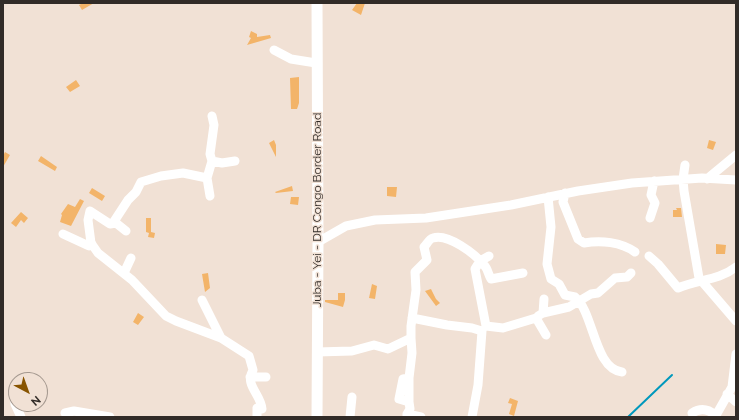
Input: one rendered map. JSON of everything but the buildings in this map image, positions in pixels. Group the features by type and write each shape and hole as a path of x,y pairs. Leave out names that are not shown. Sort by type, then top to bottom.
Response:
{"main road":[{"name":"Juba - Yei - DR Congo Border Road","path":"316,417 318,242 316,63 317,3"}],"street":[{"path":"274,50 291,59 316,63"},
{"path":"210,196 207,178 212,162 210,154 214,125 212,116"},
{"path":"707,178 736,155"},
{"path":"212,162 222,163 235,161"},
{"path":"685,165 683,179 701,280 736,321"},
{"path":"113,223 122,208 136,192 141,182 183,173 207,178"},
{"path":"318,242 346,226 375,220 426,218 511,205 564,193 632,183 707,178 736,180"},
{"path":"650,218 654,203 651,195 654,181"},
{"path":"564,193 563,202 578,239 584,243 594,241 626,246 635,252"},
{"path":"548,197 551,227 547,260 549,277 553,282 559,284 565,295 575,296 585,308 586,317 605,361 611,368 622,372"},
{"path":"126,231 116,223 110,224 90,211 88,220 92,244 98,253 124,273 150,297 166,316 221,338 249,356 253,370 250,377 250,384 262,405 262,409 257,408 257,417"},
{"path":"63,234 89,246 92,244"},
{"path":"421,417 407,415 410,409 409,402 399,399 403,378 409,378 412,353 412,318 416,290 415,272 427,260 424,247 431,238 435,237 455,243 469,251 487,268 491,279 523,273"},
{"path":"488,256 480,262 475,269 486,326 503,328 557,309 564,309 591,294 598,293 615,278 627,277 631,273"},
{"path":"649,256 658,264 678,288 701,280 726,275 736,266"},
{"path":"124,273 131,258"},
{"path":"544,299 539,316 546,335"},
{"path":"202,300 221,338"},
{"path":"412,318 482,331 478,385 472,417"},
{"path":"317,352 352,351 374,345 388,349 411,338"},
{"path":"692,413 698,410 710,411 715,416 732,387 736,354"},
{"path":"250,377 266,377"},
{"path":"727,394 736,402"},
{"path":"350,417 352,397"},
{"path":"65,414 74,411 110,417"}],"waterway":[{"path":"628,417 672,375"}]}
